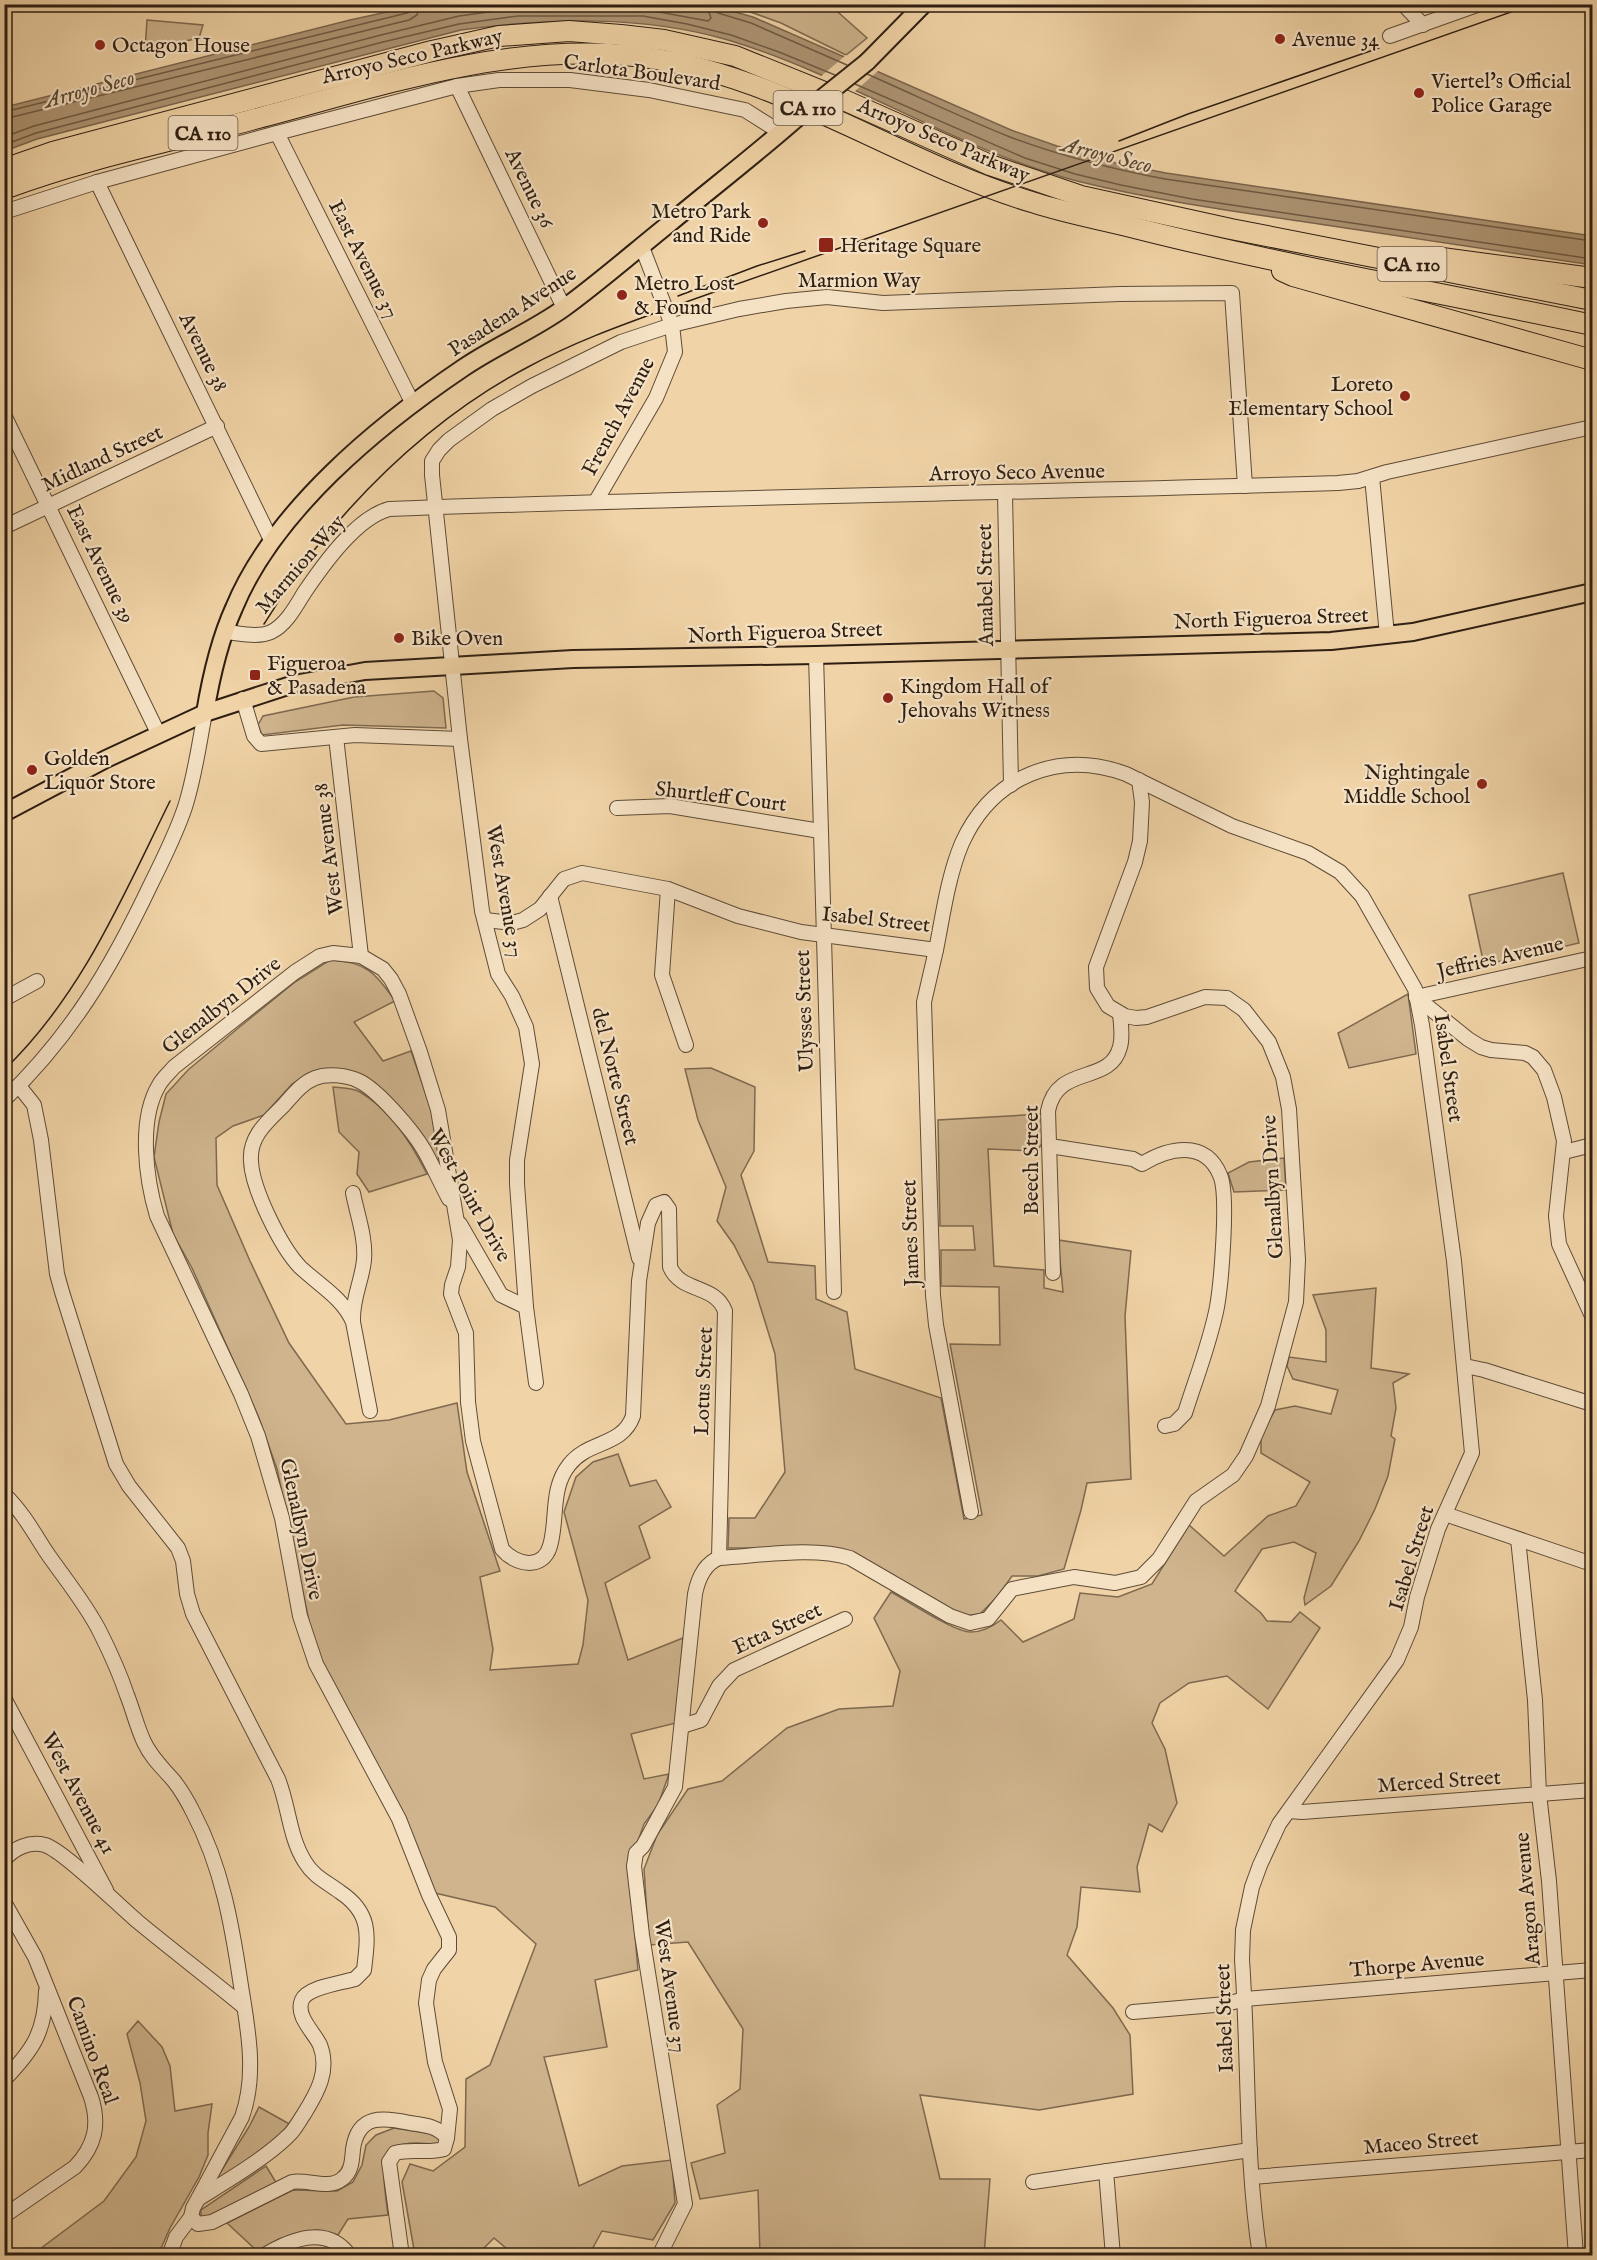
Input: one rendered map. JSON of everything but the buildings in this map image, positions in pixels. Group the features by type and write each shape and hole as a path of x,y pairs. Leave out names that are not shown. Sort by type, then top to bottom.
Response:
{"highway":[{"name":"Arroyo Seco Parkway","path":"4,169 53,152 432,51 499,36 569,31 664,40 735,56 844,100 990,165 1081,196 1593,300"},
{"name":"Arroyo Seco Parkway","path":"4,189 74,166 436,72 501,58 561,52 625,55 660,60 728,76 784,97 969,179 1033,203 1201,245 1593,325"},
{"path":"1231,228 1593,278"},
{"path":"1253,255 1293,276 1593,360"}],"main road":[{"name":"Pasadena Avenue","path":"205,713 214,667 241,593 272,542 326,480 367,441 413,404 465,367 539,325 564,308 642,247 796,118 867,62 924,4"},
{"name":"North Figueroa Street","path":"4,813 158,733 205,713 294,684 365,671 573,660 1331,641 1424,630 1593,592"}],"street":[{"path":"1402,4 1423,25"},
{"path":"1390,36 1480,4"},
{"name":"Carlota Boulevard","path":"4,212 98,182 277,133 457,86 499,80 534,78 604,83 745,110 780,132"},
{"name":"Avenue 36","path":"457,86 564,308"},
{"name":"East Avenue 37","path":"277,133 413,404"},
{"name":"Avenue 38","path":"98,182 272,542"},
{"name":"French Avenue","path":"596,501 656,398 675,352 672,325 642,247"},
{"name":"Marmion Way","path":"225,632 259,634 271,632 281,626 315,577 353,532 378,512 389,509 436,507 432,461 449,440 492,409 621,342 672,325 786,301 827,297 883,303 1120,294 1232,293 1245,486"},
{"name":"East Avenue 39","path":"4,415 158,733"},
{"name":"Midland Street","path":"4,527 217,426"},
{"name":"Arroyo Seco Avenue","path":"436,507 596,501 1005,494 1338,483 1358,481 1593,427"},
{"path":"1372,477 1387,635"},
{"name":"Amabel Street","path":"1005,494 1011,784"},
{"name":"West Avenue 37","path":"436,507 460,739 485,920 498,974 512,996 526,1026 532,1064 517,1168 525,1307 536,1383"},
{"name":"Ulysses Street","path":"816,655 822,936 834,1292"},
{"path":"243,699 254,736 261,744 355,735 460,739"},
{"path":"4,1100 58,1044 76,1020 122,944 171,842 185,806 205,713"},
{"name":"West Avenue 38","path":"336,737 361,956"},
{"name":"Isabel Street","path":"485,920 513,922 523,920 540,909 564,879 582,873 668,889 769,925 822,936 936,950 955,863 962,844 982,811 1011,784 1043,769 1076,764 1110,768 1232,826 1308,853 1340,872 1362,896 1415,989 1422,1025 1454,1261 1472,1454 1438,1529 1417,1597 1412,1627 1402,1652 1279,1824 1260,1865 1247,1907 1243,1930 1242,1960 1250,2150 1260,2256"},
{"path":"1120,1014 1102,999 1095,977 1096,967 1135,862 1140,841 1142,801 1139,780"},
{"name":"Shurtleff Court","path":"617,808 670,806 820,831"},
{"path":"668,889 662,975 686,1045"},
{"name":"del Norte Street","path":"550,896 641,1266"},
{"name":"James Street","path":"936,950 924,1002 933,1294 936,1325 971,1512"},
{"name":"Glenalbyn Drive","path":"447,2138 450,2109 435,2062 426,1992 434,1969 449,1950 449,1937 429,1895 399,1819 316,1664 300,1616 282,1518 258,1436 241,1394 157,1216 147,1172 149,1119 154,1095 160,1083 174,1068 308,962 333,953 361,956 383,969 391,979 403,1004 436,1102 456,1216 460,1253 451,1294 466,1333 468,1402 473,1441 502,1549 508,1556 523,1563 540,1559 550,1547 556,1495 562,1476 569,1465 587,1450 624,1433 630,1425 633,1416 641,1266 651,1214 656,1205 664,1202"},
{"name":"Jeffries Avenue","path":"1416,997 1593,958"},
{"path":"4,999 37,981"},
{"name":"Glenalbyn Drive","path":"719,1558 818,1552 837,1553 850,1558 950,1616 970,1623 988,1619 1012,1589 1074,1577 1115,1583 1141,1577 1159,1558 1196,1501 1233,1475 1246,1456 1268,1406 1296,1302 1298,1260 1289,1109 1283,1077 1269,1042 1236,1002 1216,996 1205,997 1147,1017 1136,1018 1120,1014"},
{"path":"1416,997 1481,1047 1525,1053 1540,1063 1554,1097 1562,1126 1564,1152 1556,1208 1559,1244 1593,1316"},
{"name":"Beech Street","path":"1053,1273 1048,1111 1051,1098 1058,1088 1108,1065 1118,1055 1121,1045 1120,1014"},
{"name":"West Point Drive","path":"370,1411 353,1322 341,1302 298,1265 287,1250 260,1196 251,1161 255,1138 261,1128 303,1085 324,1075 358,1080 368,1086 410,1131 423,1150 456,1216 501,1294 525,1307"},
{"path":"19,1086 34,1105 41,1140 57,1274 116,1464 129,1486 178,1548 183,1561 187,1594 193,1614 278,1779 291,1831 305,1863 316,1876 340,1891 359,1908 367,1928 362,1975 311,1991 302,1999 301,2012 322,2052 322,2077 318,2092 294,2130 268,2152 198,2199"},
{"path":"1564,1152 1593,1145"},
{"path":"1050,1146 1132,1159 1142,1164 1171,1150 1192,1150 1210,1161 1221,1175 1224,1194 1220,1286 1216,1309 1185,1413 1174,1424 1165,1426"},
{"path":"353,1193 364,1248 364,1259 354,1298 353,1322"},
{"name":"Lotus Street","path":"664,1202 669,1209 670,1267 673,1275 722,1301 725,1311 719,1558"},
{"path":"1465,1366 1593,1404"},
{"path":"4,1494 23,1516 80,1598 99,1631 127,1692 152,1758 174,1781 209,1844 221,1878 229,1912 251,2055 247,2103 242,2117 192,2208 191,2217 176,2236 169,2256"},
{"path":"1445,1515 1593,1564"},
{"name":"Aragon Avenue","path":"1518,1539 1535,1700 1539,1794 1549,1881 1576,2256"},
{"name":"West Avenue 37","path":"659,2256 685,2204 656,2031 634,1866 636,1853 643,1846 675,1787 697,1585 710,1562 719,1558"},
{"name":"Etta Street","path":"681,1726 701,1720 719,1686 734,1670 845,1619"},
{"name":"West Avenue 41","path":"4,1698 108,1893 119,1905"},
{"name":"Merced Street","path":"1289,1811 1302,1812 1593,1790"},
{"path":"4,1860 16,1849 26,1845 46,1845 55,1850 244,2007"},
{"name":"Camino Real","path":"4,1902 35,1957 93,2104 96,2124 95,2136 84,2158 75,2167 4,2216"},
{"name":"Thorpe Avenue","path":"1132,2012 1226,2004 1245,1999 1593,1970"},
{"path":"4,2080 24,2059 40,2032 47,1986"},
{"path":"191,2217 198,2224 212,2222 292,2182 302,2180 322,2184 343,2179 352,2164 354,2143 360,2130 366,2123 376,2118 434,2127 447,2138 444,2149 432,2153 406,2149 394,2153 388,2162 402,2256"},
{"path":"1033,2182 1250,2150"},
{"name":"Maceo Street","path":"1252,2177 1593,2150"},
{"path":"1106,2171 1113,2256"},
{"path":"263,2256 277,2247 301,2238 316,2237 334,2239 350,2256"}],"shaded area":[{"path":"731,5 830,5 867,38 846,55 781,23"},
{"path":"147,20 203,25 199,38 145,50"},
{"path":"434,691 443,698 446,728 343,725 262,735 258,725 263,716 354,697"},
{"path":"1563,873 1579,943 1484,965 1469,895"},
{"path":"330,960 352,963 368,970 382,983 395,1001 354,1022 383,1061 411,1051 431,1109 441,1170 385,1094 313,1072 292,1084 264,1115 233,1126 216,1138 217,1185 289,1343 346,1424 389,1420 457,1403 467,1472 500,1571 480,1577 493,1649 490,1670 578,1664 583,1645 588,1600 564,1512 576,1477 593,1462 618,1454 630,1486 656,1480 671,1507 639,1526 650,1558 605,1583 628,1660 683,1638 676,1723 631,1734 644,1779 669,1774 658,1805 644,1824 629,1866 638,1970 595,1980 607,2047 544,2057 579,2186 622,2166 672,2160 675,2203 653,2240 602,2231 589,2255 514,2255 494,2238 477,2255 415,2255 402,2182 410,2164 433,2171 465,2147 466,2079 490,2065 536,1944 495,1907 435,1893 331,1683 313,1640 277,1469 259,1418 192,1268 173,1234 154,1157 166,1094 188,1070 242,1025 295,982"},
{"path":"1408,994 1416,1054 1349,1068 1338,1033"},
{"path":"711,1068 755,1087 754,1151 741,1175 768,1262 815,1266 816,1299 847,1312 855,1369 941,1398 964,1519 982,1515 950,1344 1000,1345 999,1287 941,1286 941,1250 975,1250 973,1226 940,1226 938,1120 1042,1114 1045,1139 1037,1151 988,1149 994,1266 1044,1270 1044,1288 1063,1292 1058,1240 1131,1251 1125,1316 1131,1479 1087,1483 1064,1569 1038,1576 1012,1576 998,1596 980,1614 963,1616 822,1548 728,1548 729,1518 755,1518 785,1472 775,1354 753,1283 734,1245 717,1221 726,1187 698,1120 685,1069"},
{"path":"333,1087 357,1091 381,1108 400,1128 427,1174 369,1192 357,1174 359,1152 339,1132"},
{"path":"1284,1158 1286,1190 1234,1192 1228,1173 1249,1162"},
{"path":"1376,1288 1371,1368 1409,1374 1393,1383 1396,1408 1391,1436 1395,1439 1388,1476 1375,1509 1359,1541 1331,1586 1305,1605 1304,1598 1316,1553 1294,1542 1262,1549 1235,1591 1267,1621 1291,1622 1300,1612 1320,1628 1268,1709 1227,1676 1189,1683 1160,1703 1152,1723 1165,1749 1177,1803 1162,1832 1149,1824 1137,1867 1140,1892 1081,1887 1077,1927 1067,1955 1113,2008 1130,2035 1133,2094 1039,2110 920,2095 940,2179 990,2179 984,2255 760,2255 758,2190 700,2199 691,2163 725,2153 717,2105 740,2089 743,2029 688,1942 649,1945 644,1869 657,1835 688,1789 722,1781 787,1728 839,1709 893,1706 900,1671 874,1618 891,1592 963,1631 983,1630 1001,1620 1023,1642 1074,1619 1080,1593 1118,1597 1152,1584 1189,1525 1224,1556 1268,1516 1296,1506 1310,1482 1261,1453 1261,1436 1275,1410 1295,1406 1331,1414 1338,1390 1293,1379 1287,1366 1289,1357 1326,1362 1326,1330 1313,1295"},
{"path":"138,2021 162,2047 170,2066 175,2111 212,2104 208,2155 199,2177 170,2228 158,2255 32,2255 104,2201 136,2157 146,2121 140,2083 127,2034"},
{"path":"259,2107 293,2126 284,2136 215,2181 249,2127"},
{"path":"394,2128 433,2134 443,2141 438,2145 417,2143 402,2145 392,2150 384,2169 388,2215 348,2219 338,2235 317,2230 279,2239 257,2251 227,2223 293,2190 337,2191 353,2182 362,2165 366,2145 376,2135"},
{"path":"266,2166 277,2184 204,2219 201,2216 201,2210"}],"water":[{"name":"Arroyo Seco","path":"419,5 710,5 753,17 1011,130 1057,146 1119,164 1166,173 1592,236 1592,265 1198,206 1077,181 988,151 772,55 695,32 629,23 561,21 461,30 37,139 5,151 5,107 350,20"}],"pier":[{"path":"846,55 879,70 853,93 819,78"}],"tram line":[{"path":"264,624 315,549 386,471 412,447 468,404 497,384 545,358 596,335 666,309 1534,4"},
{"path":"1119,141 1188,114 1379,48"},
{"path":"678,296 757,266 805,251"},
{"path":"4,1070 32,1041 56,1010 99,943 170,801"}],"place":[{"name":"Avenue 34","path":"1280,39"},
{"name":"Octagon House","path":"100,45"},
{"name":"Viertel's Official Police Garage","path":"1419,93"},
{"name":"Metro Park and Ride","path":"763,223"},
{"name":"Heritage Square","path":"826,245"},
{"name":"Metro Lost & Found","path":"622,295"},
{"name":"Loreto Elementary School","path":"1405,396"},
{"name":"Bike Oven","path":"399,638"},
{"name":"Figueroa & Pasadena","path":"255,675"},
{"name":"Kingdom Hall of Jehovahs Witness","path":"888,698"},
{"name":"Golden Liquor Store","path":"32,770"},
{"name":"Nightingale Middle School","path":"1482,784"}]}
